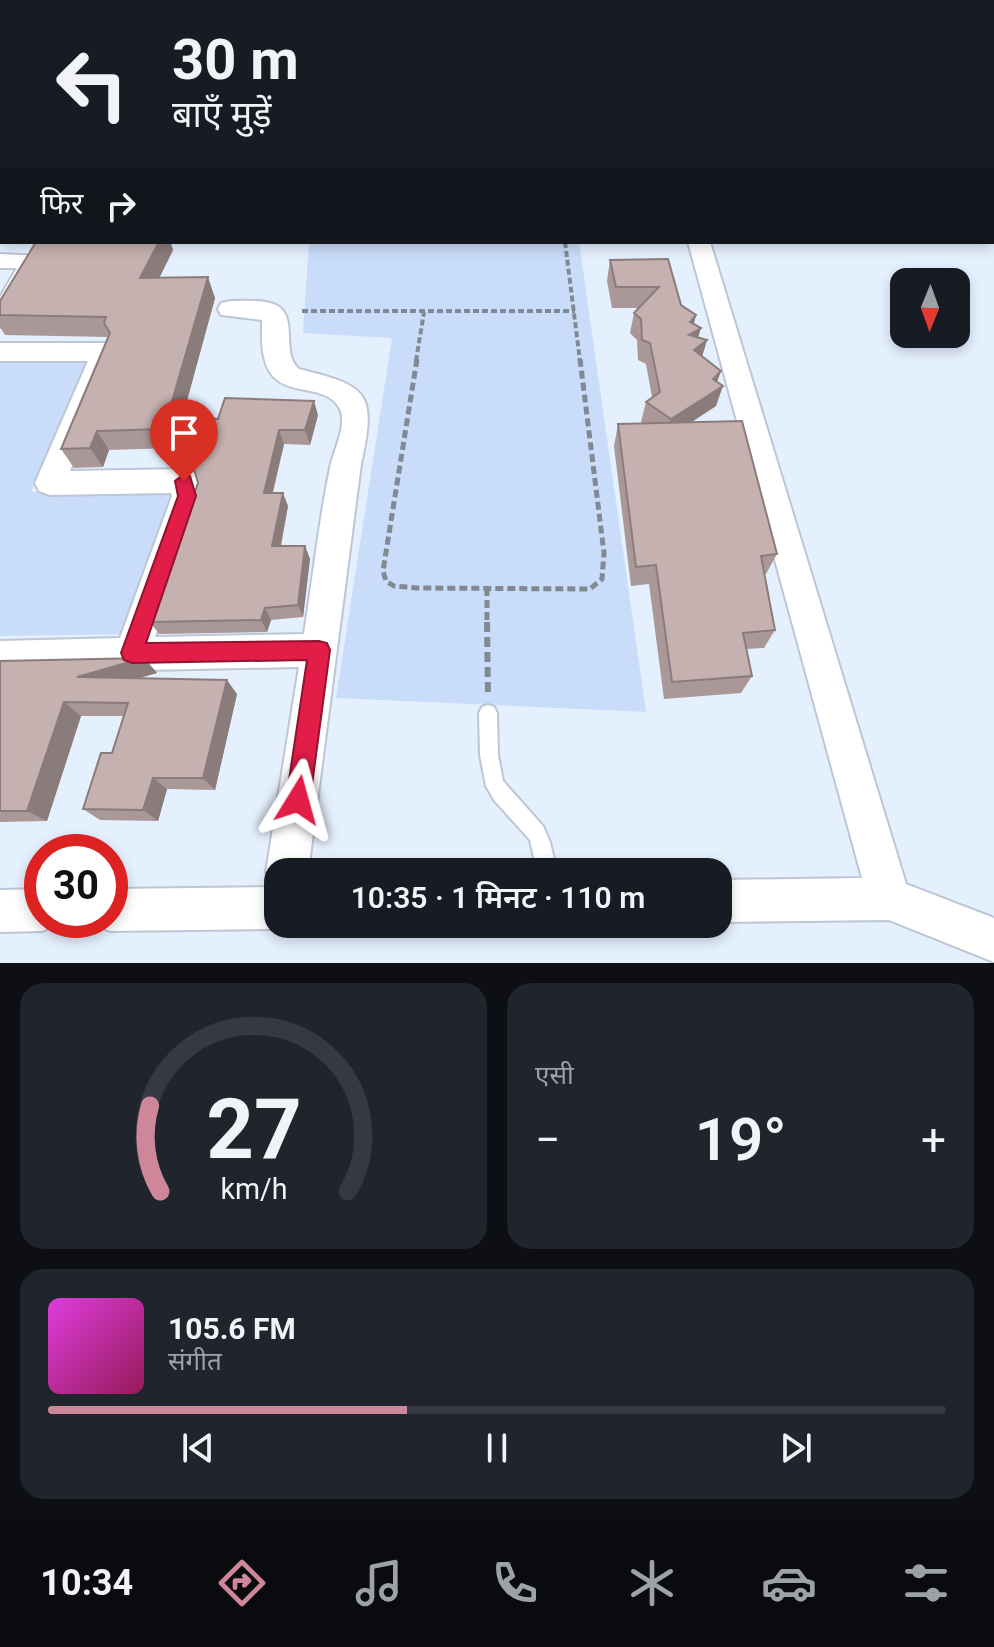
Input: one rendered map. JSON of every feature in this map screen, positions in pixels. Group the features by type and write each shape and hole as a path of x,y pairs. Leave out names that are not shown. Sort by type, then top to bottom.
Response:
{"street":[{"path":"700,244 889,899"},
{"path":"0,261 33,261 0,319"},
{"path":"230,309 267,311 274,317 277,357 283,371 290,377 338,389 354,407 356,423 346,464 289,858"},
{"path":"0,352 105,352 50,483 184,481 187,496 132,653"},
{"path":"0,657 319,650"},
{"path":"732,901 889,899 994,940"},
{"path":"128,910 264,908"},
{"path":"0,911 24,910"}],"lane":[{"path":"488,713 491,769 498,792 537,829 544,858"}],"path":[{"path":"424,312 383,571 386,581 394,586 487,588 590,589 599,585 604,577 565,244"},
{"path":"302,311 575,311"},
{"path":"487,588 488,713"}],"shaded area":[{"path":"309,244 579,244 646,712 336,698 392,338 303,333"},
{"path":"0,348 92,349 31,492 178,486 131,634 0,636"}],"building":[{"path":"35,244 158,244 140,278 208,277 164,429 97,431 90,448 61,449 110,333 104,323 106,317 0,315 0,301"},
{"path":"668,259 681,305 696,315 690,322 701,328 689,335 707,340 694,350 721,371 713,379 723,386 671,419 646,402 660,392 650,343 642,340 641,319 634,313 659,287 616,287 610,260"},
{"path":"225,398 314,401 305,430 279,430 264,493 283,493 272,546 305,546 298,605 265,608 261,620 150,622 198,483 192,462 205,418 218,419"},
{"path":"742,421 777,554 761,556 775,630 743,633 752,676 672,682 656,565 636,567 618,424"},
{"path":"144,658 77,677 227,680 203,778 153,778 143,810 83,809 101,753 112,753 128,703 64,702 27,811 0,811 0,661"}],"route":[{"path":"184,481 187,496 132,653 319,650 298,800"}]}
